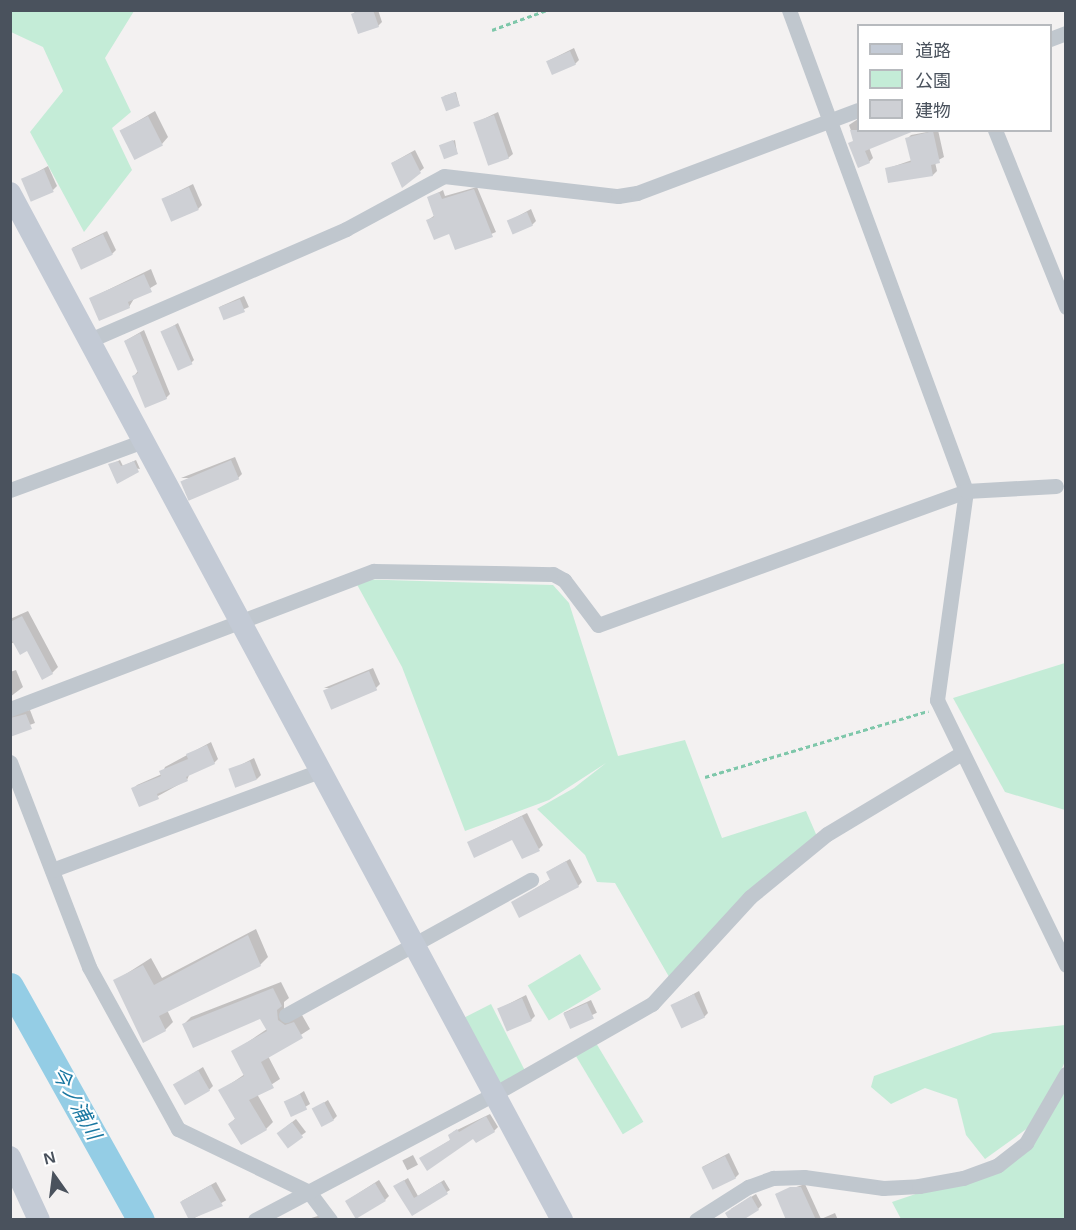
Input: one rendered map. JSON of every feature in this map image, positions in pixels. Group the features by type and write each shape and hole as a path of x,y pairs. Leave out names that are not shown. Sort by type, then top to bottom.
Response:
{"street":[{"path":"789,10 966,491 937,700 1065,965"},
{"path":"90,340 346,229 444,176 618,196 637,193 857,110"},
{"path":"996,132 1065,307"},
{"path":"13,201 90,340 239,622 562,1220"},
{"path":"10,490 143,441"},
{"path":"10,709 374,571 553,574 564,580 598,625 966,491 1056,486"},
{"path":"255,1220 495,1094 652,1004 750,897 827,834 962,753"},
{"path":"10,762 89,967 178,1129 309,1192 330,1220"},
{"path":"52,870 320,771"},
{"path":"286,1014 531,880"},
{"path":"706,1217 748,1186 773,1178 804,1177 883,1188 919,1186 963,1178 998,1166 1026,1143 1065,1074"},
{"path":"10,1158 39,1220"}],"path":[{"path":"492,30 547,10"},
{"path":"705,777 940,707"}],"green space":[{"path":"10,11 134,11 105,58 131,112 112,128 132,170 84,232 30,132 63,91 43,47 11,32"},
{"path":"354,579 553,585 569,603 618,756 685,740 722,838 806,811 819,841 672,982 615,883 597,882 585,855 537,809 574,788 606,763 549,800 465,831 402,667"},
{"path":"1066,663 1065,810 1005,792 953,698"},
{"path":"580,954 601,989 549,1021 528,985"},
{"path":"491,1004 526,1072 493,1088 459,1020"},
{"path":"1065,1025 1065,1061 1049,1101 1065,1077 1065,1219 901,1219 892,1202 963,1178 1015,1152 1032,1125 985,1159 966,1135 957,1099 925,1088 891,1104 871,1087 874,1076 993,1033"},
{"path":"596,1043 643,1122 623,1134 575,1055"}],"building":[{"path":"361,10 373,10 379,27 358,34 351,14"},
{"path":"570,51 576,65 552,75 546,61"},
{"path":"455,92 460,106 446,111 441,97"},
{"path":"494,115 509,158 488,166 473,122"},
{"path":"148,116 163,145 134,160 119,131"},
{"path":"850,130 912,132 865,151 870,163 858,168 848,143 853,141"},
{"path":"933,132 940,163 931,165 933,176 888,183 885,168 911,162 905,138"},
{"path":"453,140 458,154 444,159 439,145"},
{"path":"411,153 421,173 402,188 391,163"},
{"path":"44,169 54,192 31,202 21,179"},
{"path":"189,187 199,210 171,222 161,199"},
{"path":"474,189 493,237 455,250 449,234 434,240 426,220 434,217 427,197 439,192 442,199"},
{"path":"527,212 533,226 513,234 507,221"},
{"path":"103,234 113,255 81,270 71,249"},
{"path":"144,274 152,292 128,302 130,308 99,321 89,298"},
{"path":"240,299 245,312 224,320 219,307"},
{"path":"175,325 192,364 178,371 160,332"},
{"path":"140,333 167,399 145,408 132,376 138,373 124,341"},
{"path":"231,460 239,479 189,501 180,481"},
{"path":"118,461 121,466 134,461 139,472 117,484 108,464"},
{"path":"22,616 53,674 42,680 27,651 20,655 10,637 10,622"},
{"path":"369,671 377,690 331,710 323,691"},
{"path":"26,714 32,729 10,737 10,718"},
{"path":"207,745 215,764 186,777 188,781 157,794 159,799 139,807 131,788 161,776 159,771 188,759 186,754"},
{"path":"250,761 257,780 235,788 228,769"},
{"path":"522,816 540,851 522,859 512,840 474,858 467,842"},
{"path":"566,861 579,887 519,918 511,902 550,880 546,872"},
{"path":"248,935 261,966 159,1016 166,1031 143,1043 113,980 143,965 154,985"},
{"path":"273,988 282,1006 277,1010 278,1020 285,1025 294,1022 303,1038 261,1062 274,1088 249,1100 267,1130 241,1145 228,1124 235,1119 218,1090 244,1076 231,1051 267,1031 260,1019 193,1048 182,1024"},
{"path":"694,994 705,1018 681,1029 670,1005"},
{"path":"522,998 532,1021 507,1032 497,1009"},
{"path":"587,1003 594,1019 570,1029 563,1014"},
{"path":"198,1070 210,1091 185,1105 173,1084"},
{"path":"300,1094 307,1109 291,1117 284,1102"},
{"path":"324,1102 334,1121 321,1127 312,1109"},
{"path":"486,1116 495,1132 476,1143 473,1139 427,1171 419,1158 450,1140 448,1135 457,1129 459,1132"},
{"path":"292,1122 303,1137 288,1149 277,1133"},
{"path":"725,1156 736,1178 713,1190 702,1167"},
{"path":"404,1180 414,1198 441,1182 448,1194 412,1216 393,1186"},
{"path":"375,1183 386,1201 356,1219 345,1201"},
{"path":"211,1185 223,1206 189,1220 180,1202"},
{"path":"790,1187 801,1187 816,1220 786,1220 775,1194"},
{"path":"751,1196 759,1210 743,1220 729,1220 725,1213"}],"waterway":[{"name":"今ノ浦川","path":"10,986 141,1220"}]}
